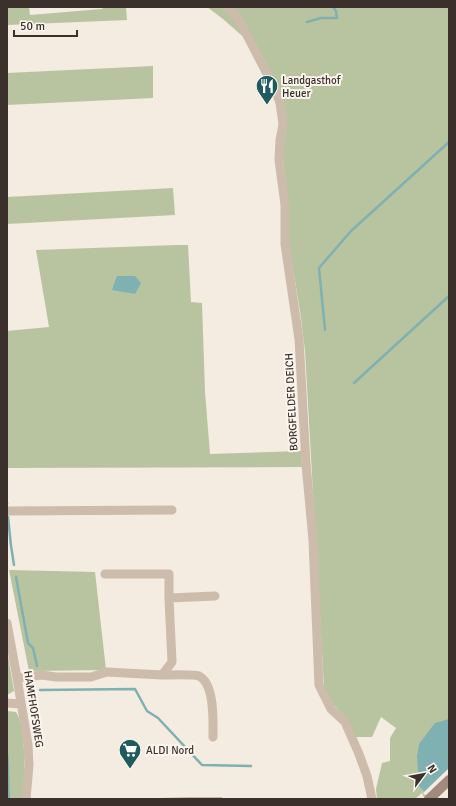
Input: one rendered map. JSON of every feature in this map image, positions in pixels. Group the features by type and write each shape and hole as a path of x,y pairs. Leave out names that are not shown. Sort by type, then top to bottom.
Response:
{"main road":[{"path":"429,799 449,780"}],"street":[{"name":"BORGFELDER DEICH","path":"227,7 238,18 275,89 280,103 283,124 280,140 279,160 285,206 285,244 299,339 306,464 313,540 319,685 331,709 345,722 362,761 372,799"},
{"path":"7,511 172,510"},
{"path":"105,574 169,574 172,662 162,675"},
{"path":"169,598 215,596"},
{"name":"HAMFHOFSWEG","path":"7,623 28,745 29,766 26,799"},
{"path":"17,678 42,675 56,677 92,677 107,672 198,676 206,681 212,703 213,738"},
{"path":"7,703 22,704"}],"green space":[{"path":"7,7 29,7 30,15 102,9 104,7 126,7 127,20 7,25"},
{"path":"207,7 449,7 449,799 425,799 422,793 415,799 377,799 376,789 382,763 390,761 390,738 396,728 381,717 372,737 355,737 347,719 331,702 324,687 305,351 287,233 287,198 282,153 286,130 257,49"},
{"path":"153,66 153,98 7,105 7,73"},
{"path":"173,188 175,215 7,224 7,197"},
{"path":"188,245 191,302 202,303 205,392 210,454 301,451 302,467 7,468 7,331 49,327 36,250"},
{"path":"9,570 95,572 106,670 29,671"},
{"path":"7,650 14,691 7,695"},
{"path":"7,711 16,712 21,727 24,758 23,799 7,799"},
{"path":"222,797 222,799 131,799"}],"water":[{"path":"117,276 135,276 141,283 135,294 112,290"},
{"path":"449,719 449,799 432,799 419,786 417,757 419,744 435,723"},
{"path":"7,741 9,763 10,799 7,799"}],"pier":[{"path":"449,768 449,799 429,799 423,793"}],"waterway":[{"path":"307,22 321,18 337,18 336,11 333,7"},
{"path":"325,330 319,268 351,231 449,142"},
{"path":"354,383 449,296"},
{"path":"8,517 14,565"},
{"path":"16,577 28,643 33,648 37,666"},
{"path":"40,690 135,689 147,711 158,718 202,765 251,766"}],"place":[{"name":"Landgasthof Heuer","path":"267,106"},
{"name":"ALDI Nord","path":"130,770"}]}
